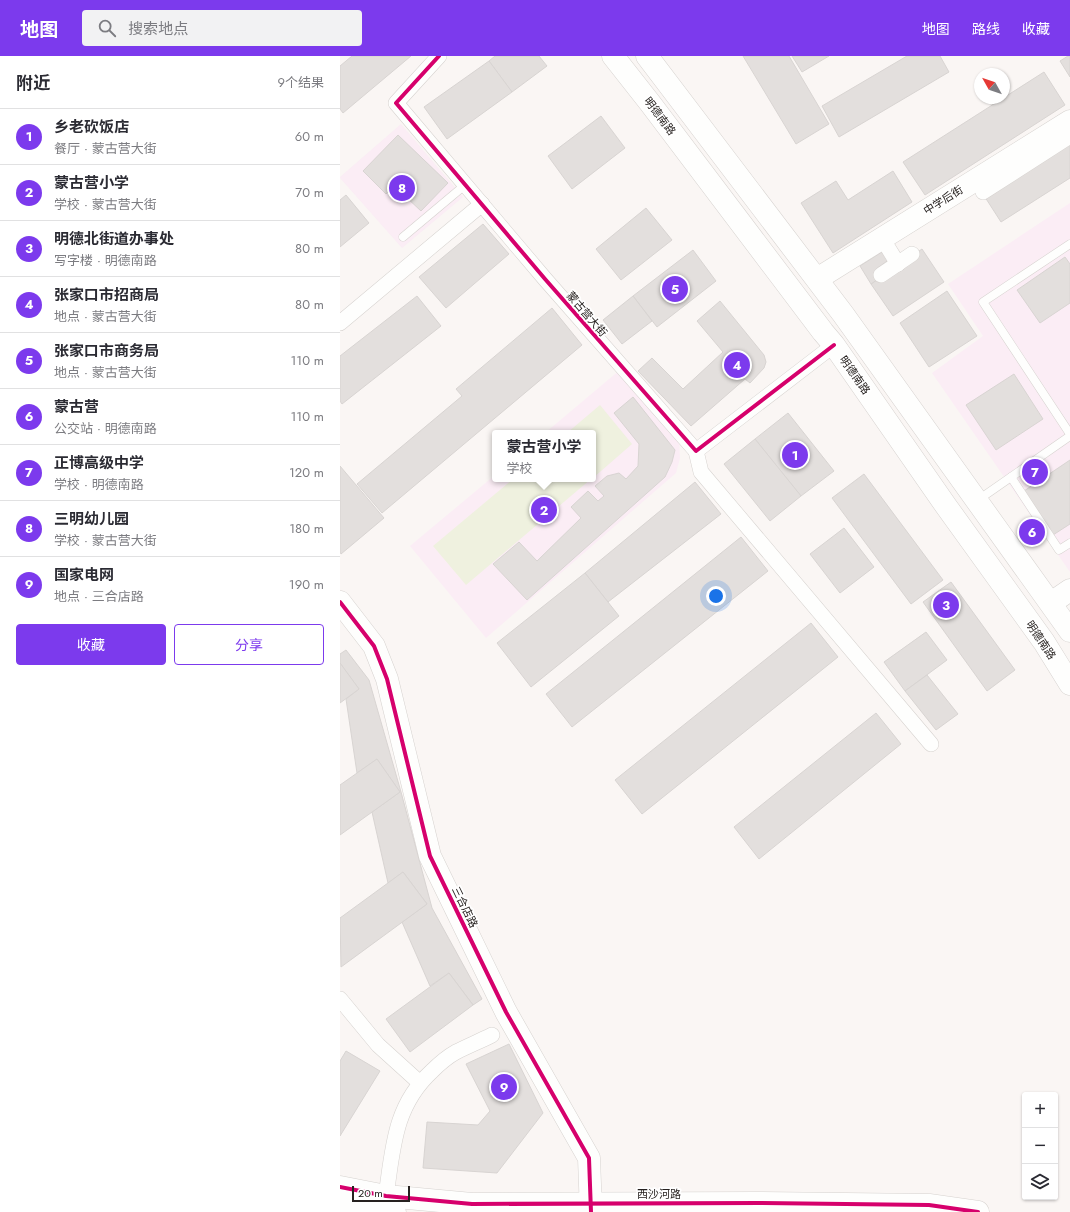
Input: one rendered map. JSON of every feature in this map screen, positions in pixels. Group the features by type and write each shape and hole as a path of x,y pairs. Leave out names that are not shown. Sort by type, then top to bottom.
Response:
{"street":[{"name":"蒙古营大街","path":"439,56 396,103 545,279 696,451"},
{"name":"明德南路","path":"613,56 828,339 1044,642 1070,684"},
{"path":"648,56 843,314 1070,631"},
{"name":"中学后街","path":"817,279 882,238 1030,154 1070,122"},
{"path":"983,192 1030,154 1070,136"},
{"path":"340,323 482,204"},
{"path":"882,238 898,264"},
{"path":"881,275 912,254"},
{"path":"843,314 828,339 696,451 701,472 931,744"},
{"path":"1051,603 1070,590"},
{"name":"三合店路","path":"340,603 374,646 387,679 430,856 506,1012 589,1158 591,1208"},
{"path":"340,999 378,1045 420,1083"},
{"path":"390,1204 394,1141 400,1119 414,1090 440,1064 455,1053 492,1035"},
{"name":"西沙河路","path":"340,1187 390,1204"},
{"name":"西沙河路","path":"340,1204 365,1209 390,1204 472,1204 591,1208 760,1203 921,1205 978,1212"}],"lane":[{"path":"403,236 465,185"},
{"path":"977,500 1070,435 983,302 1070,244"},
{"path":"1011,477 1059,550 1070,542"}],"shaded area":[{"path":"401,124 463,197 402,248 340,178"},
{"path":"1070,203 1070,572 932,373 983,336 948,284"},
{"path":"621,369 679,438 680,458 676,473 486,638 410,546 492,478 492,482 596,482 596,430 549,430"}],"green space":[{"path":"600,405 632,444 596,475 596,430 571,430"},
{"path":"509,482 587,482 466,585 433,546"}],"building":[{"path":"352,56 411,56 343,113 340,109 340,66"},
{"path":"495,56 539,56 547,66 512,92 489,61"},
{"path":"743,56 789,56 829,124 796,144"},
{"path":"792,56 829,56 802,72"},
{"path":"907,56 940,56 949,72 839,137 822,106"},
{"path":"1070,56 1070,77 1060,61"},
{"path":"489,61 512,92 447,139 424,107"},
{"path":"1044,72 1065,105 925,195 903,162 994,104 1010,104 1010,94"},
{"path":"601,116 625,148 572,189 548,156"},
{"path":"398,135 448,183 421,211 405,196 413,188 402,178 386,194 363,171"},
{"path":"1070,139 1070,178 1001,222 983,194"},
{"path":"893,171 912,202 833,253 801,203 836,181 848,200"},
{"path":"346,195 369,223 340,247 340,200"},
{"path":"646,208 672,240 621,280 596,249"},
{"path":"483,224 509,254 446,308 419,277"},
{"path":"922,249 944,282 893,316 871,284"},
{"path":"693,250 716,281 657,327 633,296"},
{"path":"885,250 890,259 876,269 881,277 871,284 860,266"},
{"path":"1065,257 1070,264 1070,303 1040,323 1017,290"},
{"path":"947,291 977,336 929,367 900,323"},
{"path":"417,296 441,326 342,404 340,401 340,356"},
{"path":"633,296 652,321 622,344 603,320"},
{"path":"720,301 764,355 766,362 764,368 750,383 745,379 691,426 638,371 652,358 683,389 723,352 697,321"},
{"path":"552,308 582,345 382,513 357,484 462,396 456,389"},
{"path":"1014,374 1043,419 996,450 966,405"},
{"path":"633,397 675,450 672,462 665,477 527,600 493,564 519,542 537,561 581,518 571,507 588,491 598,501 604,496 595,486 607,476 619,473 626,479 638,466 639,444 614,413"},
{"path":"788,413 834,471 801,496 755,439"},
{"path":"755,439 801,496 770,521 724,464"},
{"path":"1070,460 1070,524 1053,535 1024,491"},
{"path":"340,466 384,518 341,554 340,552"},
{"path":"864,474 943,580 911,604 832,498"},
{"path":"695,482 721,514 608,602 585,573"},
{"path":"844,528 874,567 840,593 810,554"},
{"path":"741,537 768,571 572,727 546,694"},
{"path":"585,573 619,616 531,687 497,643"},
{"path":"951,582 1015,670 987,691 923,602"},
{"path":"811,623 838,657 642,814 615,780"},
{"path":"926,632 947,660 905,691 884,662"},
{"path":"346,650 369,680 401,792 432,908 482,999 473,1005 449,973 430,986 402,922 427,904 403,872 388,883 372,812 400,792 377,759 357,773 346,699 359,689 340,663 340,654"},
{"path":"340,663 359,689 340,703"},
{"path":"927,675 958,714 936,730 905,691"},
{"path":"876,713 901,744 759,859 734,827"},
{"path":"377,759 400,792 340,835 340,785"},
{"path":"403,872 427,904 341,967 340,918"},
{"path":"449,973 473,1005 410,1052 386,1019"},
{"path":"509,1044 543,1113 497,1173 423,1168 427,1122 478,1125 490,1111 466,1064"},
{"path":"346,1051 380,1071 340,1136 340,1061"}],"cycle path":[{"path":"439,56 396,103 545,279 696,451 834,345"},
{"path":"340,602 374,646 387,679 430,856 506,1012 589,1158 591,1212"},
{"path":"340,1187 386,1196 472,1204 760,1203 929,1205 978,1212"}],"place":[{"name":"三明幼儿园","path":"402,188"},
{"name":"张家口市商务局","path":"675,289"},
{"name":"张家口市招商局","path":"737,365"},
{"name":"乡老砍饭店","path":"795,455"},
{"name":"正博高级中学","path":"1035,472"},
{"name":"蒙古营小学","path":"544,510"},
{"name":"蒙古营","path":"1032,532"},
{"name":"明德北街道办事处","path":"946,605"},
{"name":"国家电网","path":"504,1087"}]}
